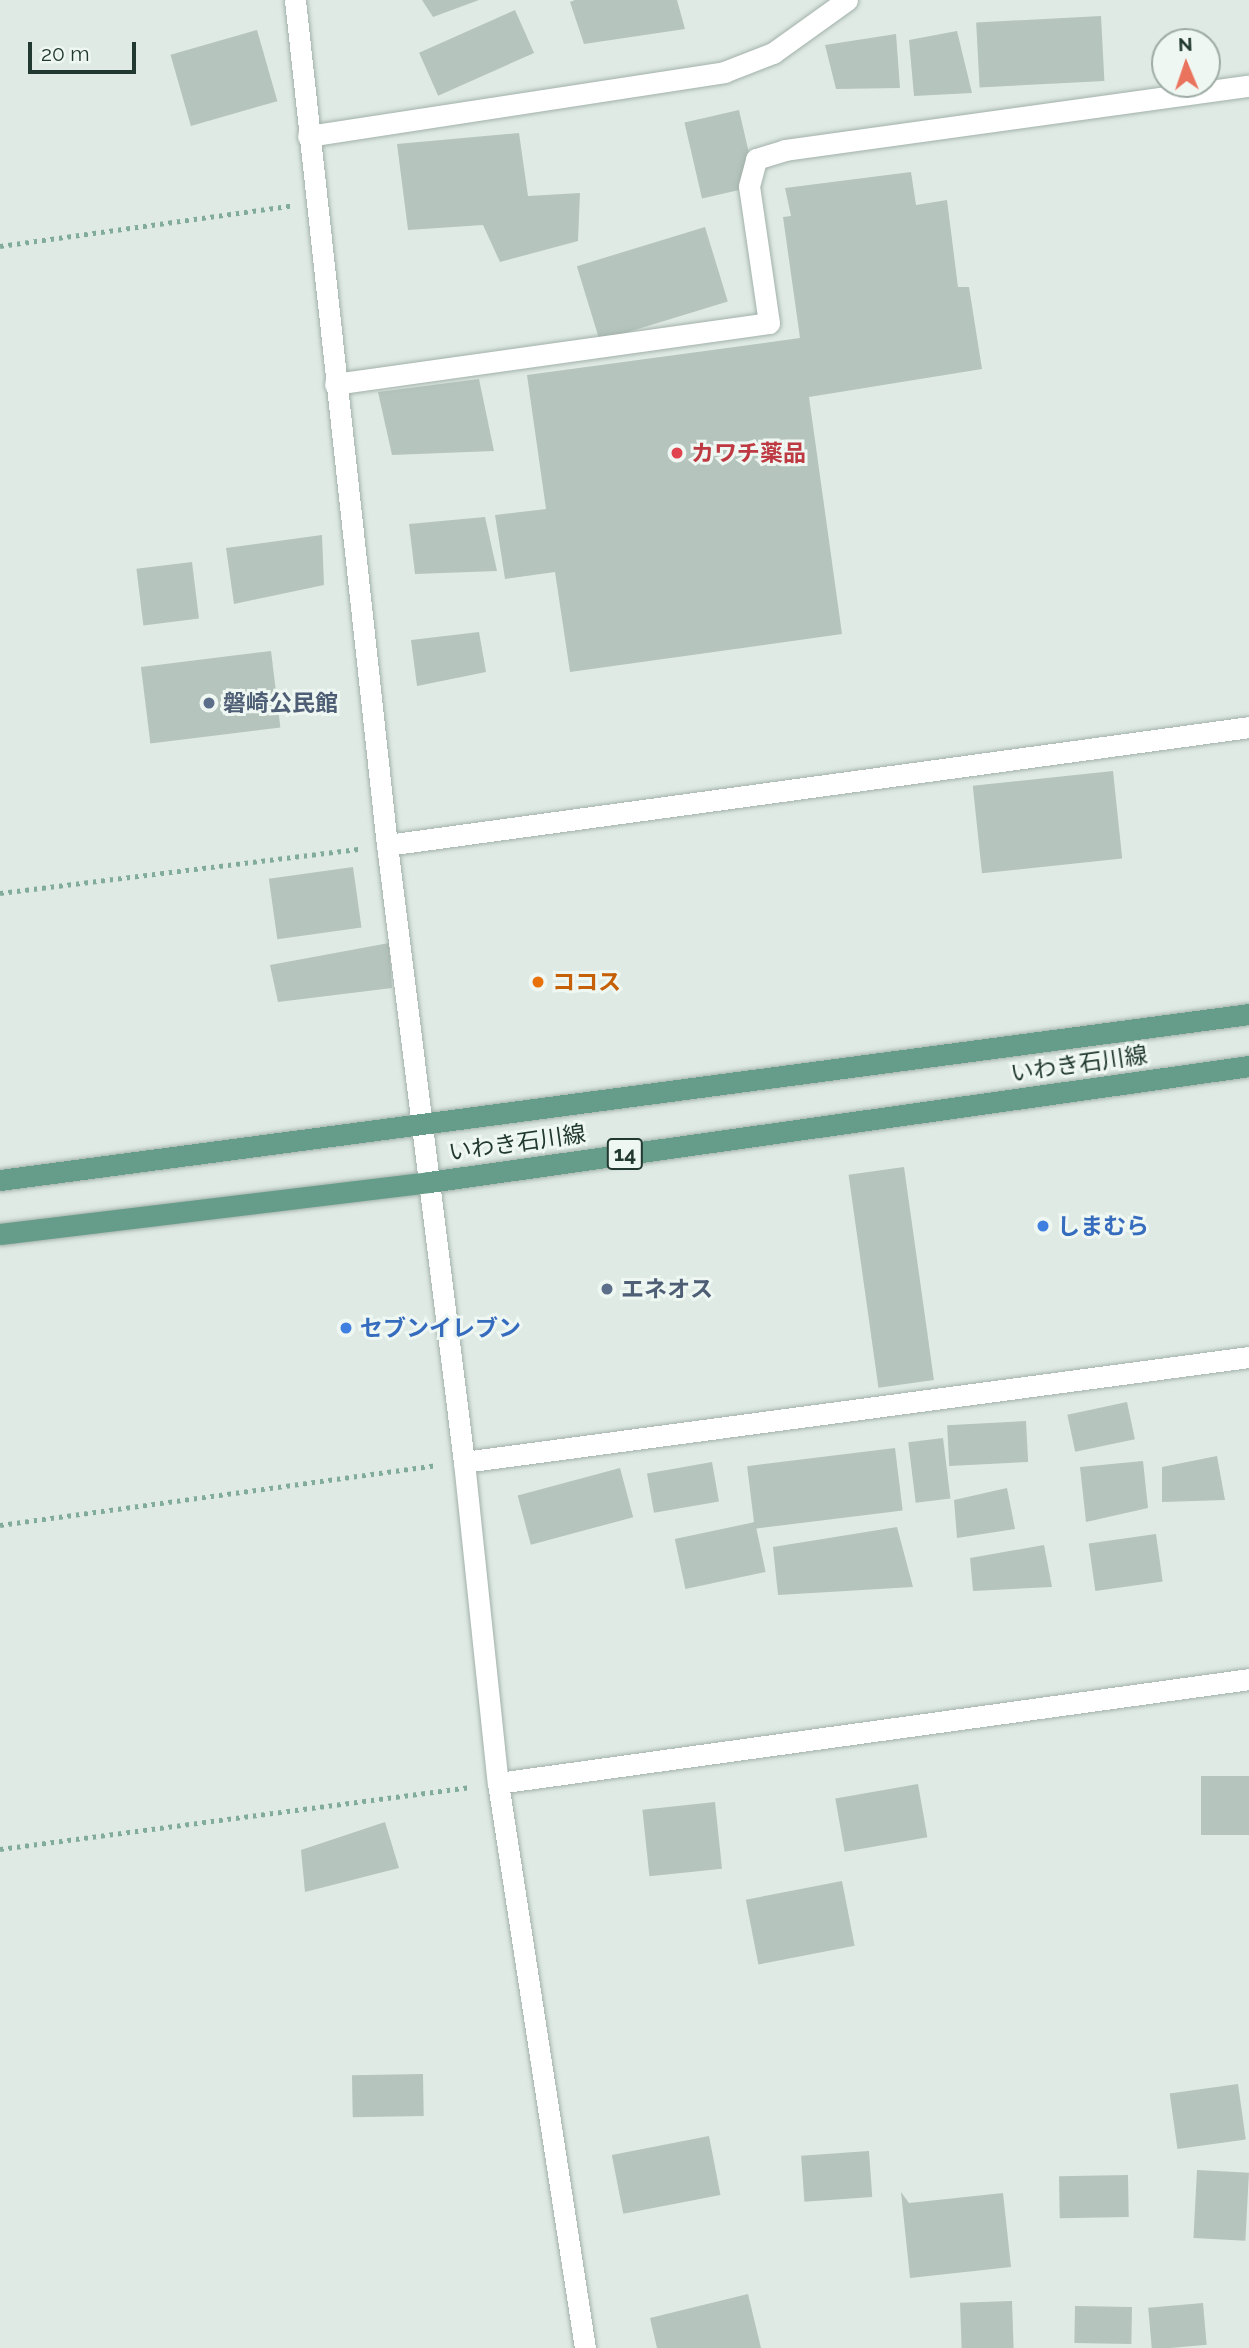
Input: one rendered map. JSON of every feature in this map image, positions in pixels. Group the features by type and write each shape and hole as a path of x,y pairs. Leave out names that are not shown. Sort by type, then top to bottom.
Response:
{"main road":[{"name":"いわき石川線","path":"0,1180 1249,1014"},
{"name":"いわき石川線","path":"0,1234 429,1182 1249,1066"}],"street":[{"path":"295,0 387,845 464,1462 498,1783 585,2348"},
{"path":"308,136 724,72 773,53 847,0"},
{"path":"335,384 769,323 750,186 756,159 785,150 1249,86"},
{"path":"387,845 1249,727"},
{"path":"464,1462 1249,1357"},
{"path":"498,1783 1249,1679"}],"path":[{"path":"0,246 315,203"},
{"path":"0,893 387,845"},
{"path":"0,1525 464,1462"},
{"path":"0,1849 498,1783"}],"building":[{"path":"422,0 479,0 433,17"},
{"path":"677,0 685,29 584,44 570,2"},
{"path":"515,10 534,53 438,96 419,53"},
{"path":"1101,16 1104,81 980,87 976,23"},
{"path":"257,30 277,101 191,126 170,55"},
{"path":"957,31 972,93 914,96 909,40"},
{"path":"896,34 900,88 836,89 825,45"},
{"path":"739,110 757,186 702,199 684,123"},
{"path":"519,133 528,196 580,193 578,241 500,262 483,225 408,230 397,144"},
{"name":"カワチ薬品","path":"911,172 916,205 947,200 958,287 969,287 982,369 809,397 842,634 570,672 555,572 505,579 495,515 546,509 527,375 800,338 783,217 791,216 785,188"},
{"path":"705,227 728,302 600,341 577,266"},
{"path":"479,379 494,451 392,455 378,392"},
{"path":"485,517 497,571 415,574 409,524"},
{"path":"322,535 324,585 234,604 226,548"},
{"path":"192,562 199,619 143,625 136,569"},
{"path":"479,632 486,672 417,686 411,640"},
{"path":"271,651 280,727 150,743 141,667"},
{"path":"1113,771 1122,859 982,873 973,786"},
{"path":"353,867 361,927 277,939 269,879"},
{"path":"389,943 392,988 278,1002 270,965"},
{"path":"904,1167 934,1380 878,1388 849,1175"},
{"path":"1127,1402 1135,1439 1075,1452 1067,1415"},
{"path":"1026,1421 1028,1462 949,1466 947,1425"},
{"path":"943,1438 950,1499 916,1503 908,1442"},
{"path":"895,1448 903,1511 755,1529 747,1466"},
{"path":"1217,1456 1225,1500 1162,1502 1162,1467"},
{"path":"1143,1461 1148,1508 1086,1522 1080,1467"},
{"path":"712,1462 719,1501 654,1513 647,1473"},
{"path":"620,1468 633,1517 531,1545 518,1495"},
{"path":"1007,1488 1015,1529 957,1538 954,1500"},
{"path":"755,1522 766,1572 685,1589 675,1539"},
{"path":"897,1527 913,1587 778,1595 773,1547"},
{"path":"1156,1534 1163,1582 1095,1591 1089,1543"},
{"path":"1044,1545 1052,1587 973,1591 970,1558"},
{"path":"1201,1776 1249,1776 1249,1835 1201,1835"},
{"path":"918,1784 927,1837 845,1852 835,1799"},
{"path":"715,1802 722,1869 649,1876 642,1810"},
{"path":"385,1822 399,1868 305,1892 301,1850"},
{"path":"842,1881 855,1946 758,1964 746,1900"},
{"path":"423,2074 424,2116 353,2117 352,2075"},
{"path":"1238,2084 1246,2139 1177,2149 1170,2094"},
{"path":"709,2136 720,2195 623,2214 612,2155"},
{"path":"869,2151 872,2197 804,2202 801,2156"},
{"path":"1197,2170 1249,2173 1245,2241 1193,2238"},
{"path":"1128,2175 1129,2217 1060,2218 1059,2176"},
{"path":"901,2192 909,2203 1003,2193 1011,2267 910,2278"},
{"path":"748,2294 761,2348 657,2348 650,2318"},
{"path":"1012,2301 1014,2348 962,2348 960,2303"},
{"path":"1203,2303 1207,2345 1152,2348 1148,2308"},
{"path":"1075,2306 1132,2307 1131,2344 1074,2343"}],"place":[{"name":"カワチ薬品","path":"677,453"},
{"name":"磐崎公民館","path":"209,703"},
{"name":"ココス","path":"538,982"},
{"name":"しまむら","path":"1043,1226"},
{"name":"エネオス","path":"607,1289"},
{"name":"セブンイレブン","path":"346,1328"}]}
